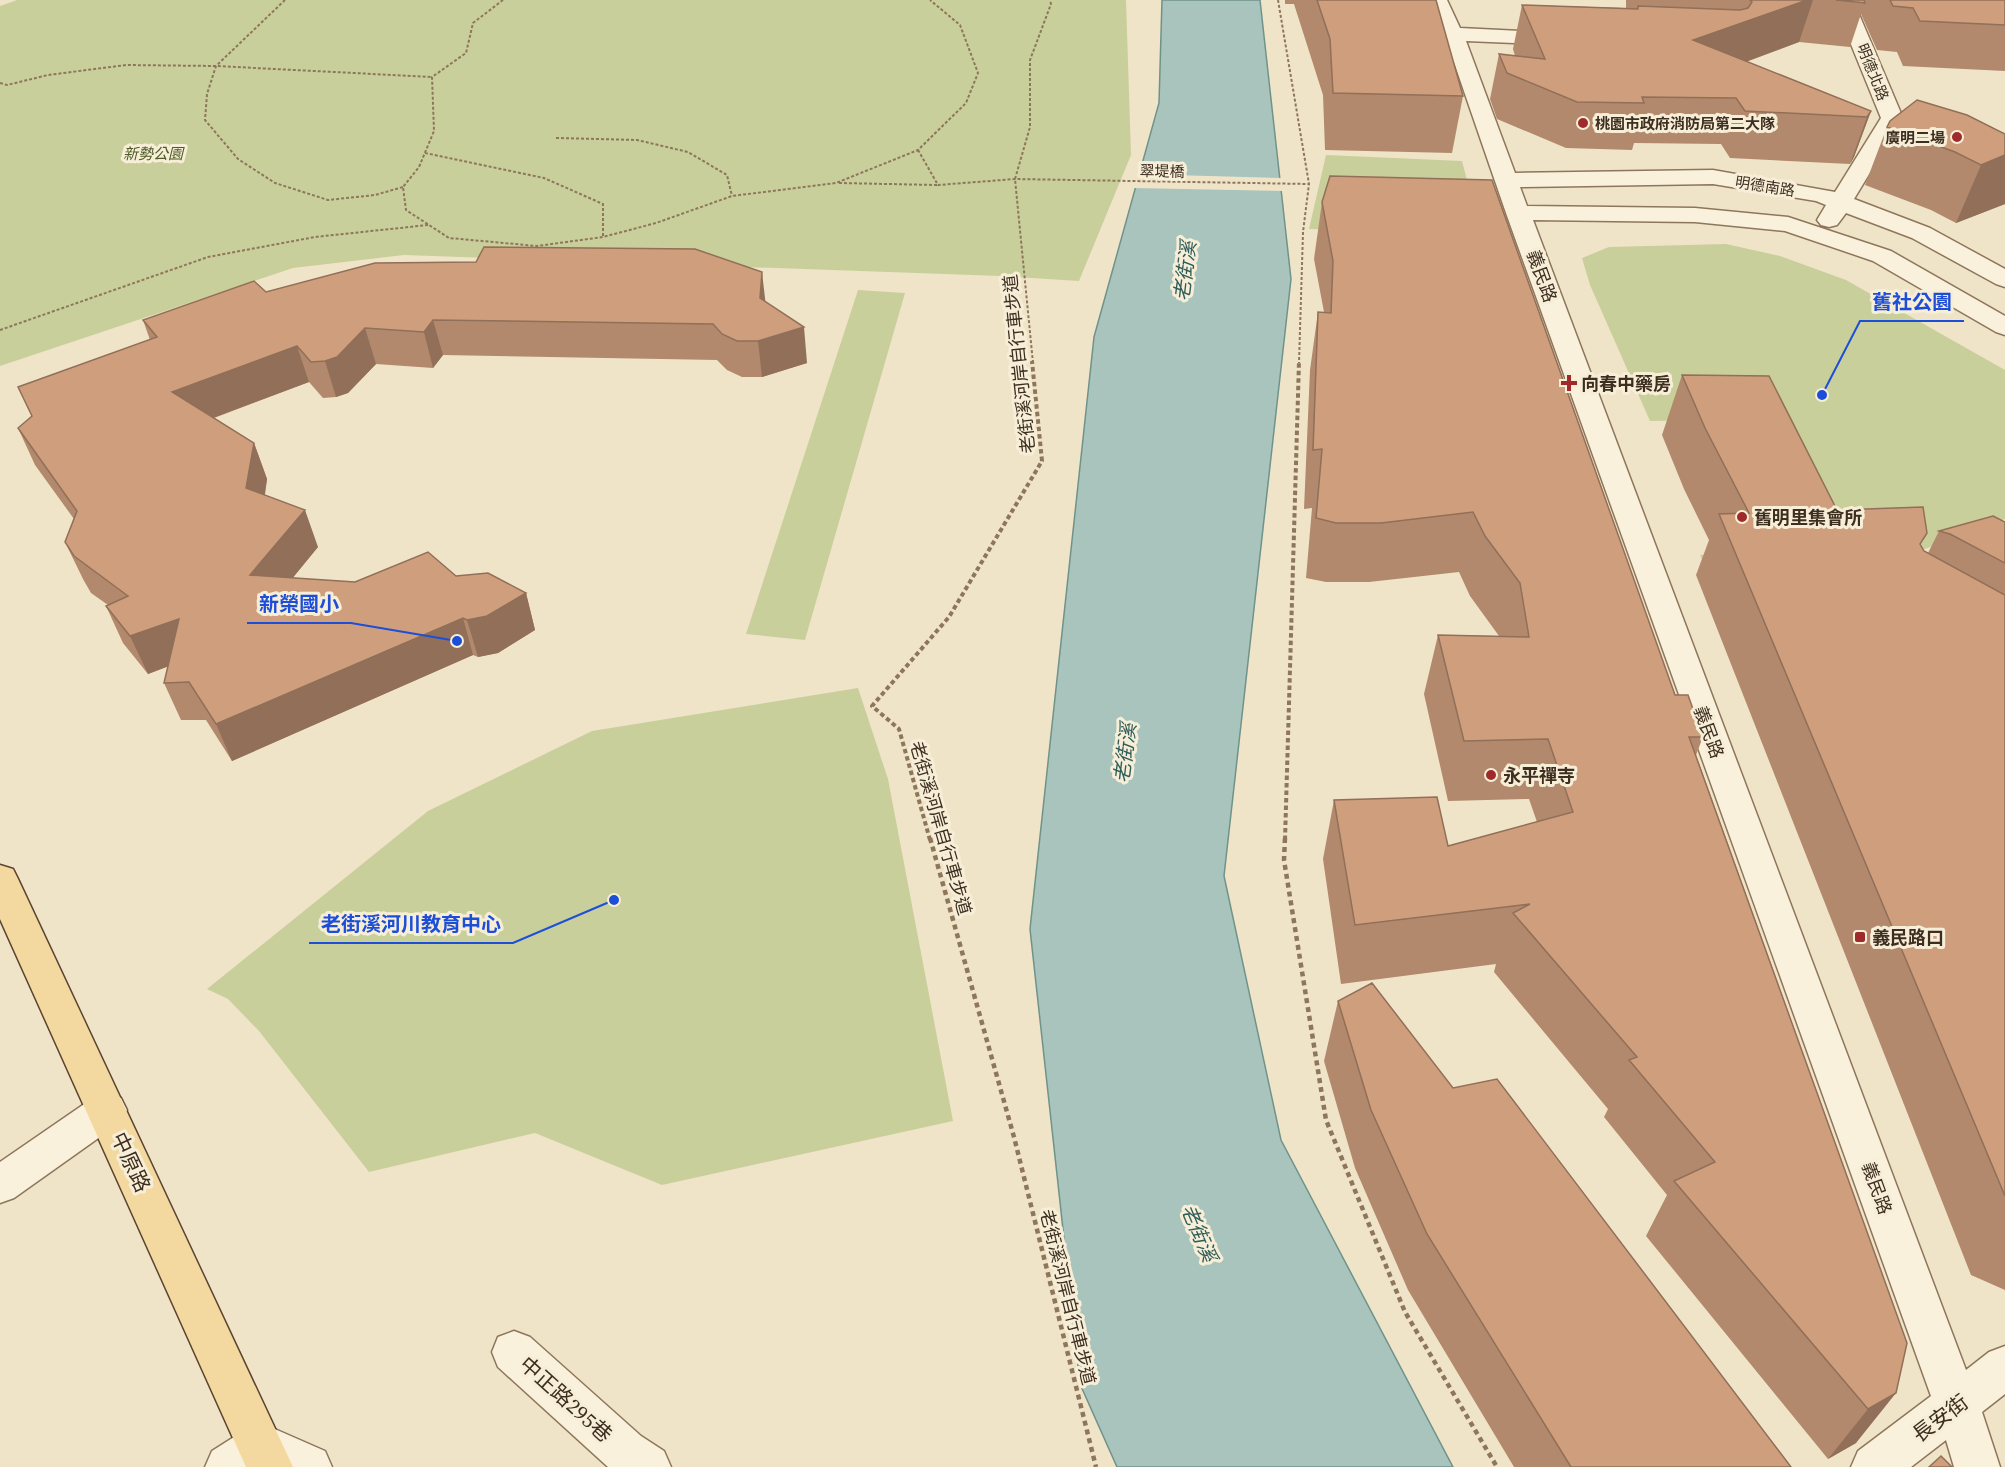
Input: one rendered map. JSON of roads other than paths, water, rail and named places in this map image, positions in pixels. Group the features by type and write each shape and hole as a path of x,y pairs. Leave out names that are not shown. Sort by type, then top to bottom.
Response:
{"main road":[{"name":"中原路","path":"0,879 107,1110 253,1460"}],"street":[{"name":"義民路","path":"1437,0 1466,65 1518,213 1957,1405 1977,1467"},
{"name":"明德北路","path":"1820,235 1892,118 1843,0"},
{"path":"1453,34 1584,41"},
{"name":"明德南路","path":"1506,180 1713,177 1821,195 1921,233 2005,279"},
{"name":"明德南路","path":"1518,213 1695,215 1788,224 1882,256 2005,327"},
{"path":"0,1185 107,1110"},
{"name":"中正路295巷","path":"514,1352 625,1452 648,1467"},
{"name":"長安街","path":"1874,1467 2005,1367"},
{"name":"中原路","path":"253,1460 309,1467"}],"water":[{"name":"老街溪","path":"1162,0 1260,0 1291,279 1224,876 1281,1140 1453,1467 1117,1467 1080,1384 1030,929 1094,337 1159,103"}],"place":[{"name":"桃園市政府消防局第二大隊","path":"1583,123"},
{"name":"廣明二場","path":"1957,137"},
{"name":"向春中藥房","path":"1569,383"},
{"name":"舊社公園","path":"1822,395"},
{"name":"舊明里集會所","path":"1742,517"},
{"name":"新榮國小","path":"457,641"},
{"name":"永平禪寺","path":"1491,775"},
{"name":"老街溪河川教育中心","path":"614,900"},
{"name":"義民路口","path":"1860,937"}],"park label":[{"name":"新勢公園","path":"153,153"}]}
